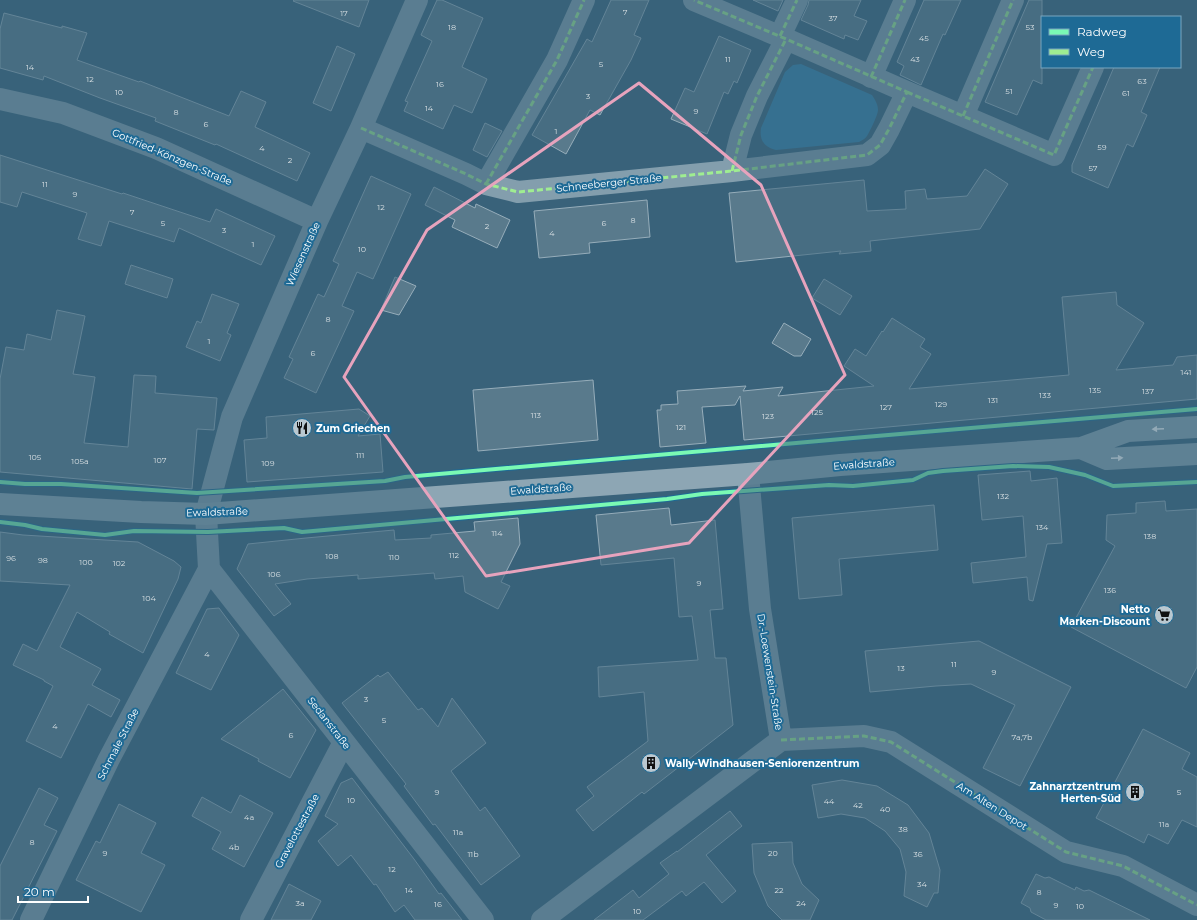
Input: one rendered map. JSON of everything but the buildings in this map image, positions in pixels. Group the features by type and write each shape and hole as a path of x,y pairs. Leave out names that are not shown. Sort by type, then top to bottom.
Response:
{"main road":[{"name":"Ewaldstraße","path":"0,504 206,514 1081,448 1128,431 1197,427"},
{"name":"Ewaldstraße","path":"1081,448 1106,459 1197,454"}],"street":[{"name":"Wiesenstraße","path":"206,514 232,417 317,221 361,128 417,0"},
{"path":"486,184 556,60 584,0"},
{"path":"694,0 783,37 871,77 1054,155 1093,68"},
{"path":"732,171 741,135 783,37 797,0"},
{"path":"871,77 905,0"},
{"path":"963,116 1013,0"},
{"name":"Schneeberger Straße","path":"361,128 486,184 518,192 732,171 867,154 880,145 907,92"},
{"name":"Gottfried-Könzgen-Straße","path":"0,99 63,113 156,148 317,221"},
{"name":"Dr.-Loewenstein-Straße","path":"542,920 781,740 760,608 748,474"},
{"path":"206,514 209,570"},
{"name":"Sedanstraße","path":"209,570 483,920"},
{"name":"Schmale Straße","path":"31,920 109,759 209,570"},
{"name":"Am Alten Depot","path":"781,740 864,736 890,742 1066,852 1123,866 1197,905"},
{"name":"Gravelottestraße","path":"250,920 344,742"}],"highlighted area":[{"path":"639,83 761,185 845,375 689,543 486,576 344,377 427,230"}],"shaded area":[{"path":"801,64 872,95 877,104 878,112 872,127 865,138 859,142 776,150 764,143 761,136 761,128 785,72 793,65"}],"marked path":[{"path":"486,184 557,60 584,0"},
{"path":"361,128 486,184 518,192 732,171 867,155 880,145 907,92 694,0"},
{"path":"780,36 797,0"},
{"path":"871,77 905,0"},
{"path":"963,116 1013,0"},
{"path":"732,171 741,135 757,96 786,39"},
{"path":"907,92 1054,155 1093,68"},
{"path":"781,740 864,736 891,742 1066,852 1123,866 1197,905"}],"cycle path":[{"path":"0,482 61,484 197,493 385,481 405,477 1197,409"},
{"path":"0,522 42,529 105,535 134,531 208,532 284,528 302,532 667,499 702,494 829,485 853,486 913,480 928,473 943,471 1013,466 1049,467 1085,475 1113,486 1197,482"}],"place":[{"name":"Zum Griechen","path":"302,428"},
{"name":"Netto Marken-Discount","path":"1164,615"},
{"name":"Wally-Windhausen-Seniorenzentrum","path":"651,763"},
{"name":"Zahnarztzentrum Herten-Süd","path":"1135,792"}]}
